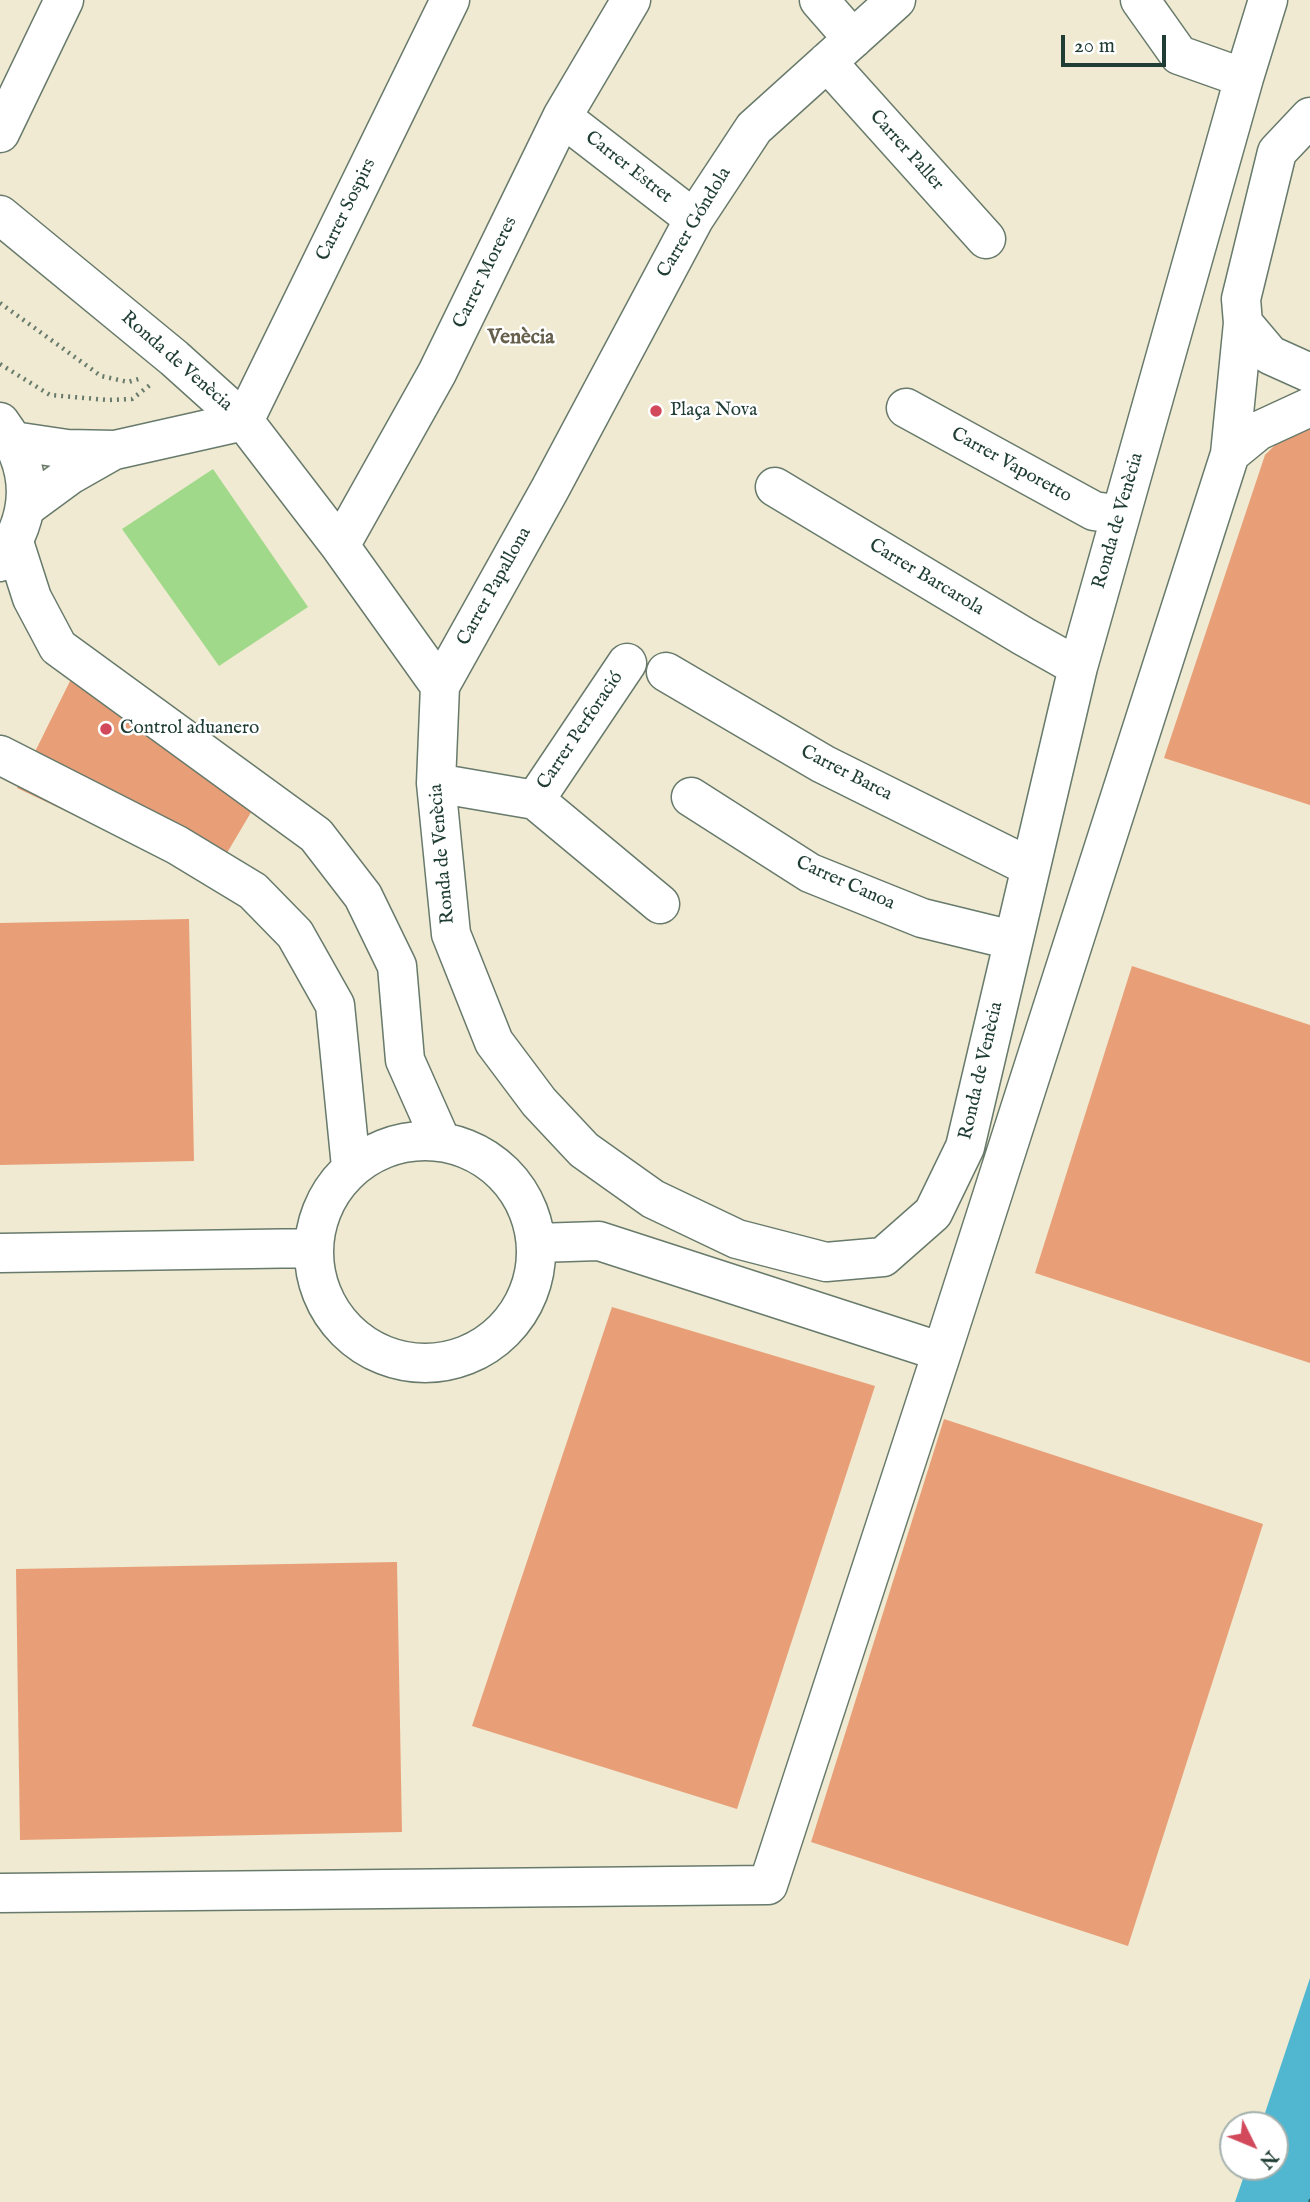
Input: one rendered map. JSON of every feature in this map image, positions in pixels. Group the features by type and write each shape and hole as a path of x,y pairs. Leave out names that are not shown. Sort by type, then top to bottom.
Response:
{"main road":[{"path":"0,133 64,0"},
{"name":"Carrer Moreres","path":"340,546 437,373 562,117 631,0"},
{"name":"Carrer Paller","path":"819,0 840,50 986,239"},
{"name":"Carrer Góndola","path":"550,489 694,219 754,128 896,0"},
{"path":"1140,0 1179,55 1244,78"},
{"name":"Ronda de Venècia","path":"0,215 172,356 244,421 340,546 440,685 436,783 451,933 494,1042 538,1102 584,1150 653,1199 737,1239 827,1262 883,1257 933,1213 965,1147 1078,667 1268,0"},
{"name":"Carrer Sospirs","path":"244,421 439,4"},
{"name":"Carrer Estret","path":"562,117 694,219"},
{"path":"0,1893 768,1885 1230,454 1243,323 1241,299 1245,278 1277,152 1310,117"},
{"path":"1243,323 1270,355 1310,373"},
{"path":"1230,454 1258,431 1310,407"},
{"name":"Carrer Vaporetto","path":"905,408 1094,511 1120,515"},
{"path":"7,431 67,449 115,450 244,421"},
{"path":"7,431 24,474 13,538 32,598 58,646 316,835 363,896 397,966 405,1060 441,1141"},
{"path":"13,538 70,475 115,450"},
{"name":"Carrer Barcarola","path":"775,487 1078,667"},
{"name":"Carrer Papallona","path":"440,685 550,489"},
{"name":"Carrer Perforació","path":"535,800 627,663"},
{"name":"Carrer Barca","path":"666,673 823,764 1030,867"},
{"path":"0,755 177,845 253,891 295,934 335,1005 351,1167"},
{"path":"436,783 535,800 660,904"},
{"name":"Carrer Canoa","path":"691,797 810,873 922,918 1012,940"},
{"path":"409,1141 441,1141 477,1152 507,1175 527,1206 537,1243 534,1279 519,1312 495,1340 463,1358 427,1364 391,1359 358,1343 333,1317 317,1284 313,1248 318,1218 331,1190 351,1167 378,1150 409,1141"},
{"path":"537,1243 599,1241 942,1352"},
{"path":"0,1252 313,1248"}],"path":[{"path":"0,303 101,376 128,382 141,379 172,356"},
{"path":"0,364 50,395 108,400 132,399 151,384 172,356"}],"green space":[{"path":"213,469 308,607 219,666 122,529"}],"water":[{"path":"1310,1978 1310,2202 1235,2202 1242,2181 1289,2181 1289,2111 1266,2111"}],"building":[{"path":"1310,419 1310,805 1164,758 1265,455 1292,428"},
{"name":"Control aduanero","path":"75,671 263,792 211,880 17,788"},
{"path":"189,919 194,1161 0,1165 0,923"},
{"path":"1132,966 1310,1025 1310,1363 1035,1273"},
{"path":"612,1307 875,1386 737,1809 472,1726"},
{"path":"944,1419 1263,1524 1128,1946 811,1842"},
{"path":"397,1562 402,1832 20,1840 16,1569"}],"place":[{"name":"Plaça Nova","path":"656,411"},
{"name":"Control aduanero","path":"106,729"}],"district":[{"name":"Venècia","path":"521,339"}]}
